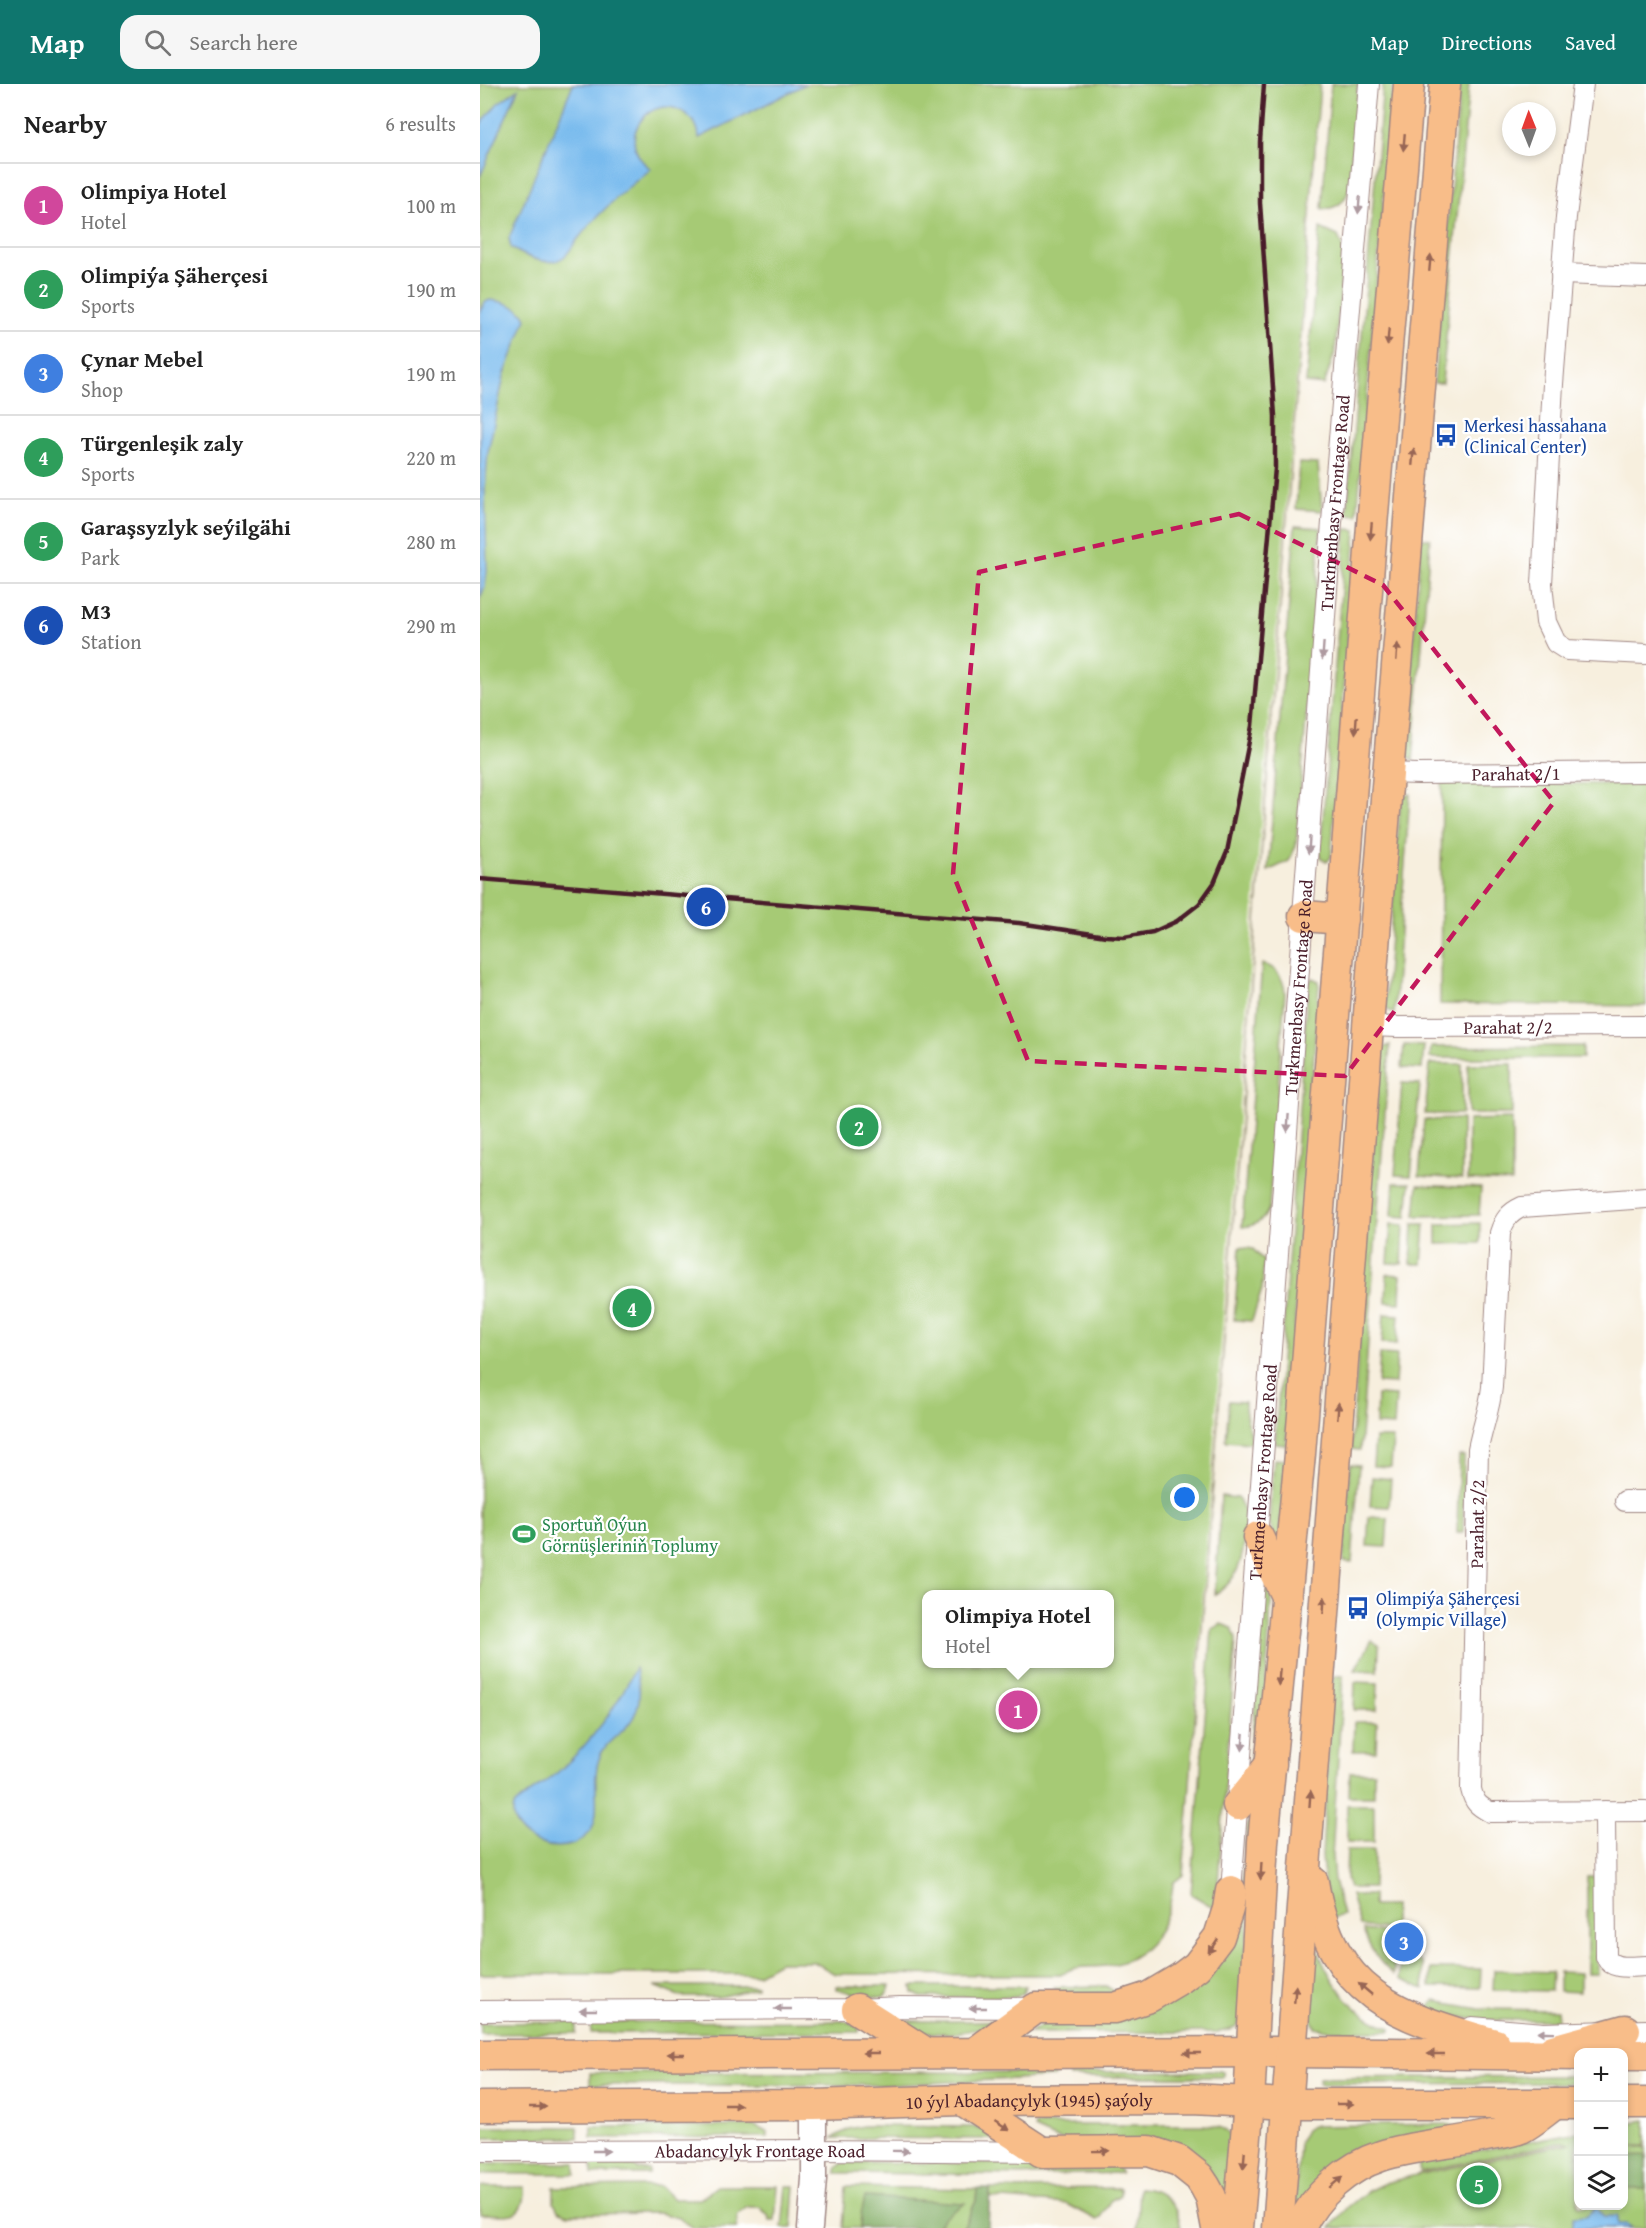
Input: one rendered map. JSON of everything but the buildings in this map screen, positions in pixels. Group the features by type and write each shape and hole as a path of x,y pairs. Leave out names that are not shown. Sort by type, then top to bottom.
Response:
{"main road":[{"path":"1238,2228 1249,2102 1263,1842 1300,1454 1372,526 1409,84"},
{"path":"1278,2228 1387,773 1445,84"},
{"path":"1304,916 1342,919"},
{"path":"1258,1537 1287,1598"},
{"path":"1238,1805 1271,1764"},
{"path":"1306,1844 1316,1901 1329,1942 1350,1975 1364,1989 1406,2015 1454,2033 1536,2055 1632,2038 1646,2055"},
{"path":"976,2052 1036,2008 1115,2008 1141,2001 1164,1989 1197,1966 1219,1937 1231,1891"},
{"path":"857,2009 926,2053"},
{"path":"480,2055 976,2052 1574,2055"},
{"name":"10 ýyl Abadançylyk (1945) şaýoly","path":"480,2107 1192,2099 1287,2104 1567,2104"},
{"path":"962,2100 1042,2152 1149,2151 1179,2161 1199,2177 1205,2186 1211,2197 1217,2228"},
{"path":"1628,2103 1646,2103"},
{"path":"1300,2228 1314,2204 1328,2189 1345,2175 1373,2159 1521,2128 1567,2104"}],"street":[{"name":"Turkmenbasy Frontage Road","path":"1231,1891 1334,500 1369,84"},
{"path":"1583,84 1561,274 1542,584 1546,622 1556,644 1567,650 1646,654"},
{"path":"1561,274 1646,277"},
{"name":"Parahat 2/1","path":"1387,773 1646,772"},
{"name":"Parahat 2/2","path":"1368,1026 1398,1028 1646,1026"},
{"name":"Parahat 2/2","path":"1646,1198 1522,1207 1513,1211 1504,1221 1500,1233 1492,1387 1490,1405 1482,1426 1478,1449 1471,1789 1473,1800 1490,1812 1646,1811"},
{"path":"1625,1501 1646,1501"},
{"path":"1605,1811 1606,1957 1613,1965 1646,1966"},
{"path":"480,2011 1036,2008"},
{"path":"1406,2015 1480,2028 1632,2038"},
{"path":"810,2228 814,2105"},
{"name":"Abadancylyk Frontage Road","path":"480,2151 1042,2152"}],"highlighted area":[{"path":"1239,514 1383,585 1554,802 1345,1076 1028,1061 953,874 979,572"}],"green space":[{"path":"480,84 1320,84 1248,980 1183,1875 1173,1883 1167,1912 1154,1938 1134,1957 1120,1963 1077,1968 1061,1975 835,1974 814,1962 779,1962 758,1974 480,1974"},
{"path":"1331,84 1358,84 1349,189 1339,204 1332,208 1322,209"},
{"path":"1383,84 1393,84 1357,515 1347,514"},
{"path":"1460,84 1469,84 1442,383 1434,383"},
{"path":"1320,228 1338,236 1344,251 1335,352 1324,385 1306,383"},
{"path":"1299,463 1318,464 1322,511 1296,509"},
{"path":"1295,526 1321,528 1296,846 1289,861 1268,871"},
{"path":"1346,529 1356,530 1331,857 1327,862 1320,856"},
{"path":"1421,538 1430,539 1413,762 1407,754 1406,747"},
{"path":"1442,783 1646,784 1646,1006 1440,1004"},
{"path":"1410,794 1394,1014 1387,1009 1385,1002 1400,806 1404,796"},
{"path":"1262,964 1278,973 1285,992 1269,1208 1259,1222 1242,1227"},
{"path":"1312,978 1319,981 1319,984 1286,1445 1275,1444 1308,983"},
{"path":"1390,1045 1360,1450 1351,1449 1380,1056 1383,1048"},
{"path":"1404,1045 1424,1046 1422,1069 1402,1068"},
{"path":"1583,1046 1583,1058 1430,1058 1431,1047"},
{"path":"1430,1064 1462,1064 1462,1114 1425,1114"},
{"path":"1468,1064 1512,1064 1512,1114 1468,1114"},
{"path":"1402,1083 1420,1084 1411,1176 1395,1175"},
{"path":"1462,1119 1462,1179 1419,1176 1424,1120"},
{"path":"1512,1119 1512,1182 1468,1180 1468,1120"},
{"path":"1394,1183 1410,1183 1407,1217 1392,1216"},
{"path":"1418,1185 1481,1188 1479,1215 1415,1216"},
{"path":"1480,1223 1480,1243 1437,1244 1437,1224"},
{"path":"1391,1224 1404,1225 1402,1264 1388,1263"},
{"path":"1413,1224 1425,1224 1422,1264 1411,1264"},
{"path":"1240,1247 1253,1249 1264,1261 1262,1289 1252,1321 1234,1320"},
{"path":"1387,1274 1401,1275 1400,1303 1386,1302"},
{"path":"1384,1314 1399,1315 1397,1344 1382,1343"},
{"path":"1380,1354 1397,1355 1395,1384 1378,1383"},
{"path":"1377,1395 1396,1396 1394,1426 1376,1425"},
{"path":"1229,1401 1245,1402 1250,1443 1226,1441"},
{"path":"1375,1438 1393,1438 1391,1467 1373,1466"},
{"path":"1459,1456 1464,1456 1463,1533 1457,1533"},
{"path":"1274,1459 1285,1460 1279,1542 1276,1542 1269,1522"},
{"path":"1350,1464 1359,1465 1352,1563 1343,1562"},
{"path":"1372,1477 1391,1479 1389,1507 1370,1506"},
{"path":"1221,1496 1237,1498 1243,1506 1245,1529 1243,1552 1238,1568 1229,1583 1215,1594"},
{"path":"1369,1517 1388,1518 1386,1547 1367,1546"},
{"path":"1264,1585 1267,1586 1271,1600 1262,1750 1250,1768"},
{"path":"1221,1624 1232,1628 1236,1639 1216,1909 1191,1894 1212,1629"},
{"path":"1372,1640 1379,1646 1378,1671 1355,1670"},
{"path":"1333,1676 1343,1676 1332,1856 1334,1881 1343,1915 1333,1918 1324,1882 1322,1855"},
{"path":"1355,1682 1378,1683 1377,1710 1354,1710"},
{"path":"1354,1722 1377,1722 1376,1751 1353,1751"},
{"path":"1350,1772 1374,1772 1374,1796 1349,1796"},
{"path":"1259,1802 1240,2021 1236,2026 1218,2032 1028,2033 1046,2022 1155,2008 1241,1893 1247,1827"},
{"path":"1347,1805 1374,1805 1374,1842 1347,1842"},
{"path":"1347,1850 1374,1850 1373,1888 1349,1888 1346,1878"},
{"path":"1587,1877 1597,1877 1597,1974 1587,1974"},
{"path":"1351,1895 1373,1895 1373,1906 1394,1906 1394,1930 1360,1926"},
{"path":"1363,1930 1394,1933 1394,1975 1375,1955"},
{"path":"1315,1942 1334,1982 1343,1994 1364,2014 1391,2028 1391,2031 1331,2031 1315,2027 1309,2014"},
{"path":"1399,1949 1422,1963 1424,1989 1400,1979"},
{"path":"1431,1969 1481,1969 1480,1988 1430,1987"},
{"path":"1494,1970 1552,1972 1551,1991 1493,1990"},
{"path":"1559,1972 1580,1973 1580,1992 1559,1991"},
{"path":"655,1986 757,1986 757,1988 719,1997 681,1997"},
{"path":"837,1986 890,1986 883,1997 862,1996 837,1989"},
{"path":"912,1986 1026,1986 1023,1993 1017,1997 921,1997 913,1993"},
{"path":"1106,1986 1114,1991 1113,1994 1060,1994 1054,1987"},
{"path":"1435,2001 1479,2009 1557,2010 1558,2020 1478,2020 1423,2011"},
{"path":"845,2021 859,2026 859,2032 591,2033 590,2022"},
{"path":"902,2021 994,2021 968,2031 937,2033 919,2030"},
{"path":"576,2022 576,2033 480,2034 480,2023"},
{"path":"1223,2071 1223,2077 1070,2077 1070,2072"},
{"path":"1054,2072 1054,2077 888,2085 590,2085 590,2073"},
{"path":"1574,2076 1574,2083 1319,2084 1319,2078"},
{"path":"1646,2120 1646,2146 1628,2146 1628,2123"},
{"path":"1450,2124 1453,2129 1295,2207 1299,2143 1306,2130 1312,2126"},
{"path":"1035,2125 1204,2125 1221,2128 1227,2132 1232,2141 1229,2201 1212,2177 1054,2138 1034,2129"},
{"path":"755,2126 768,2133 768,2137 592,2138 592,2127"},
{"path":"863,2126 974,2127 984,2129 998,2139 832,2138 849,2129"},
{"path":"480,2127 578,2127 578,2138 480,2138"},
{"path":"1574,2133 1574,2210 1628,2210 1628,2147 1646,2147 1646,2228 1331,2228 1348,2207 1368,2191 1385,2183 1571,2143 1564,2142 1420,2172 1418,2162"},
{"path":"1646,2156 1646,2189 1628,2189 1628,2157"},
{"path":"848,2162 1042,2164 1042,2175 836,2173 836,2169 841,2164"},
{"path":"480,2163 576,2163 576,2174 480,2174"},
{"path":"592,2163 624,2163 649,2170 649,2174 592,2174"},
{"path":"1117,2163 1121,2173 1045,2175 1046,2164"},
{"path":"660,2186 673,2199 700,2199 717,2186 778,2186 775,2220 770,2220 760,2207 747,2207 737,2216 737,2228 694,2228 679,2218 660,2213 568,2214 558,2210 554,2202 554,2187"},
{"path":"786,2186 795,2186 792,2228 782,2228"},
{"path":"480,2187 525,2187 525,2198 519,2211 513,2214 480,2214"},
{"path":"846,2187 977,2189 976,2201 963,2228 936,2228 944,2217 964,2203 861,2214 860,2228 843,2228"},
{"path":"1120,2188 1120,2195 1110,2201 1101,2218 1097,2220 1067,2204 990,2198 990,2189"},
{"path":"1139,2188 1156,2191 1168,2199 1173,2205 1181,2228 1137,2228"},
{"path":"977,2189 990,2189 988,2228 963,2228 976,2201"},
{"path":"865,2197 965,2203 944,2217 936,2228 860,2228"}],"water":[{"path":"573,84 806,84 699,138 696,124 686,114 673,108 660,108 649,113 640,121 635,132 635,145 640,158 651,169 603,211 565,256 550,262 538,260 511,248 509,238"},
{"path":"518,89 480,177 480,125 497,104"},
{"path":"490,300 506,303 516,308 526,319 504,376 488,452 485,489 487,571 480,599 480,311 485,302"},
{"path":"635,1668 639,1690 636,1712 628,1725 607,1744 601,1753 596,1778 595,1818 587,1835 577,1843 565,1846 538,1843 527,1837 518,1829 514,1818 514,1806 558,1772 581,1749 611,1711"},
{"path":"1593,2210 1597,2210 1604,2216 1617,2216 1617,2224 1626,2224 1631,2228 1573,2228 1573,2217 1586,2216"}],"railway":[{"path":"480,879 1019,923 1124,937 1153,932 1177,921 1199,904 1214,883 1227,852 1252,726 1275,468 1275,416 1260,203 1260,142 1264,84"}],"place":[{"name":"Merkesi hassahana (Clinical Center)","path":"1446,435"},
{"name":"M3","path":"706,907"},
{"name":"Olimpiýa Şäherçesi","path":"859,1127"},
{"name":"Türgenleşik zaly","path":"632,1308"},
{"name":"Sportuň Oýun Görnüşleriniň Toplumy","path":"524,1534"},
{"name":"Olimpiýa Şäherçesi (Olympic Village)","path":"1358,1608"},
{"name":"Olimpiya Hotel","path":"1018,1710"},
{"name":"Çynar Mebel","path":"1404,1942"},
{"name":"Garaşsyzlyk seýilgähi","path":"1479,2185"}]}
